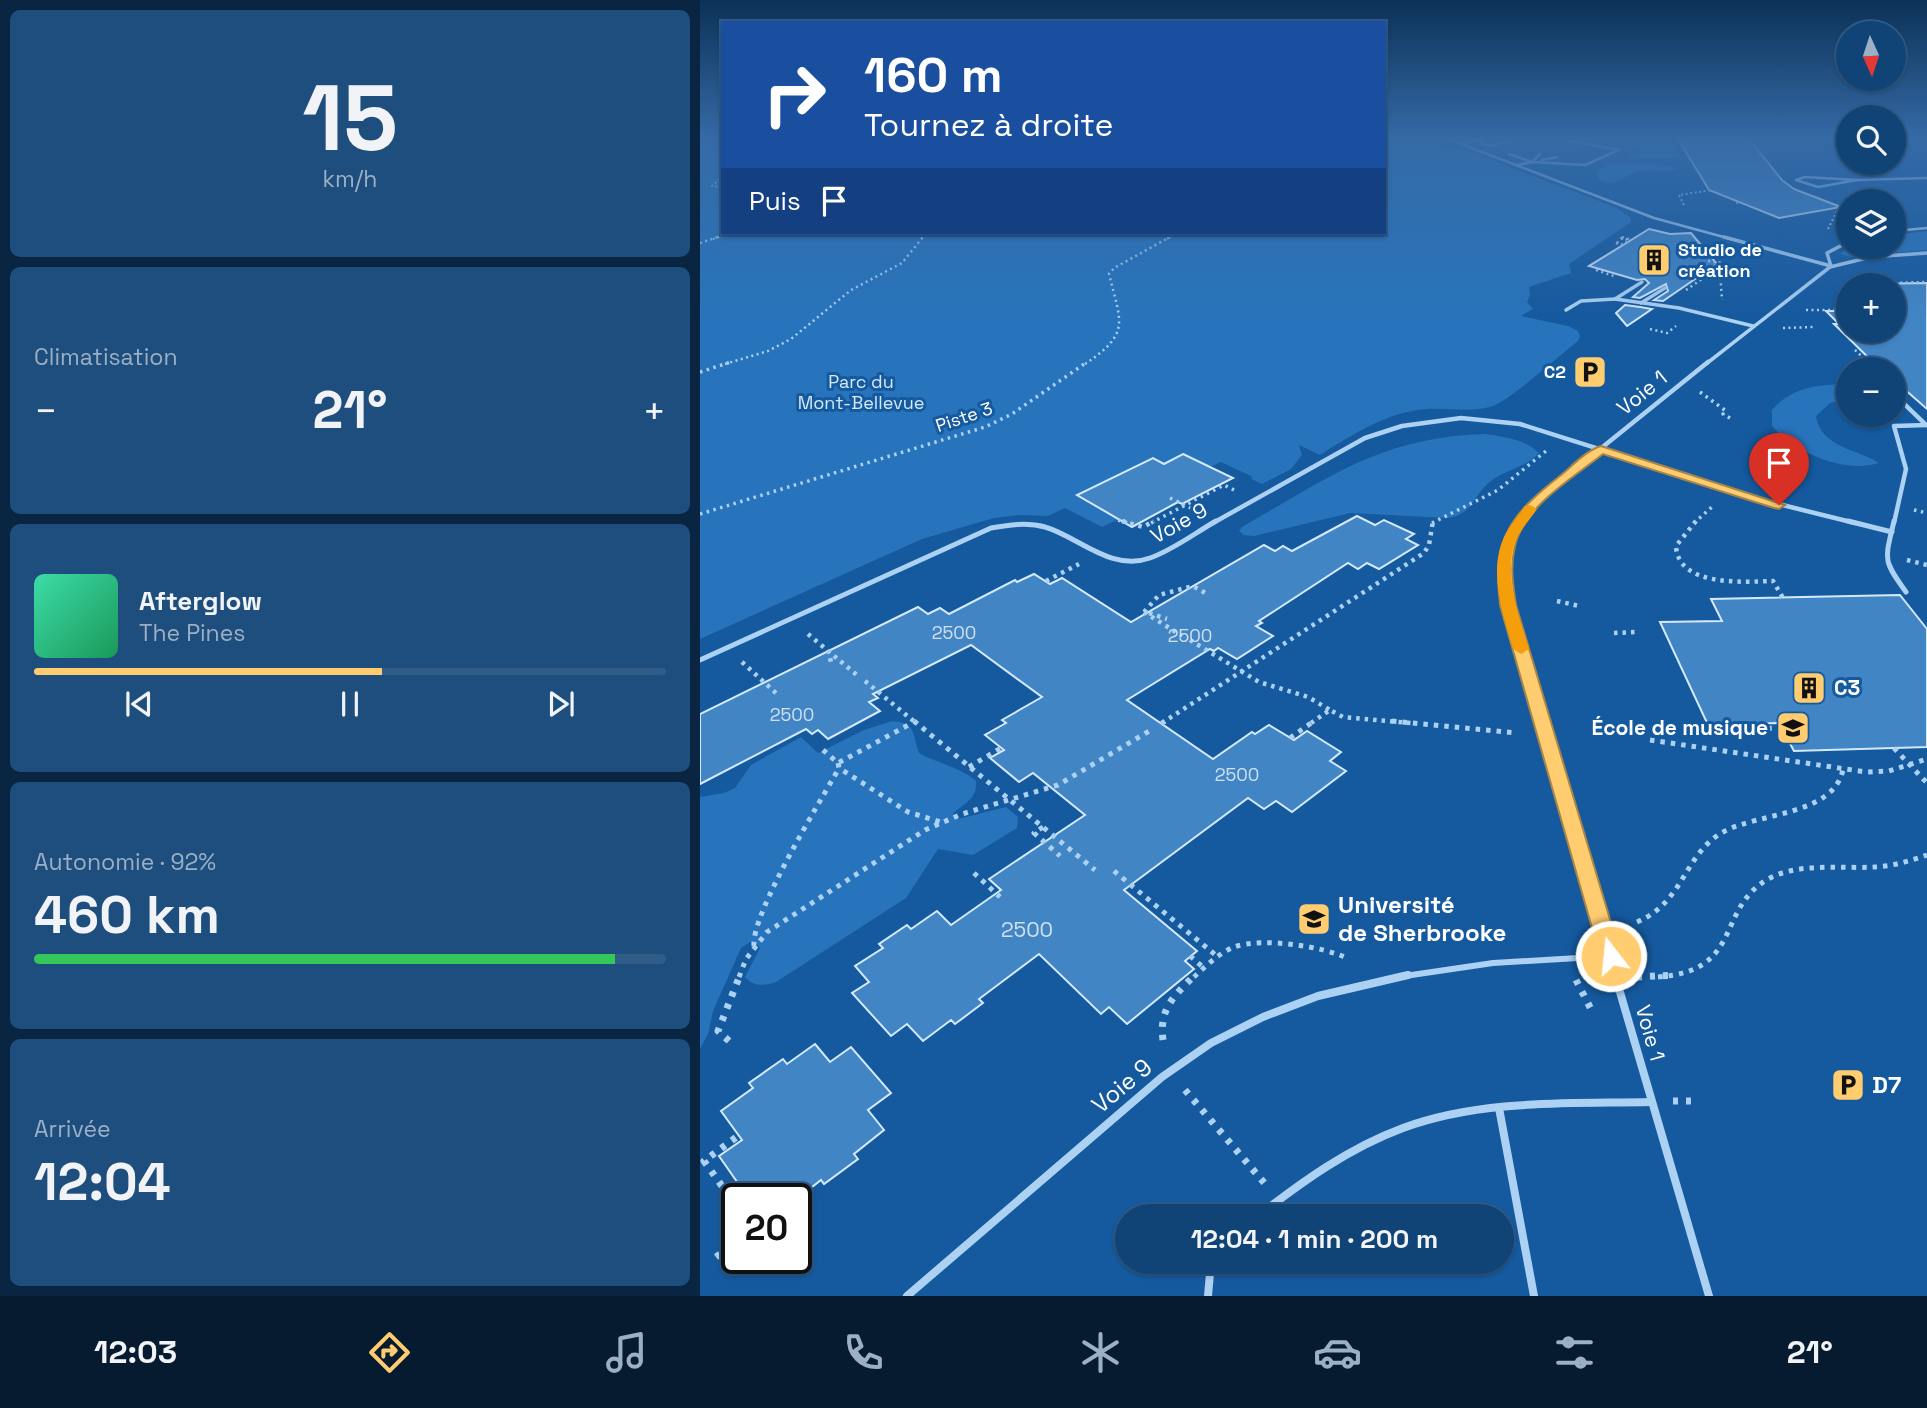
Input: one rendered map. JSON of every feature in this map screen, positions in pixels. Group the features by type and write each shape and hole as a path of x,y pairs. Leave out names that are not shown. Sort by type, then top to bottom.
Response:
{"lane":[{"path":"1606,199 1666,222 1831,266 1887,256 1927,253"},
{"path":"1906,230 1927,228"},
{"path":"1831,266 1827,253 1836,248"},
{"name":"Voie 1","path":"1709,1296 1511,618 1504,575 1508,544 1521,520 1547,492 1831,266"},
{"path":"1615,299 1642,282"},
{"path":"1640,304 1665,288"},
{"path":"1566,310 1581,302 1615,299 1679,308 1753,326"},
{"path":"1906,406 1926,425"},
{"name":"Voie 9","path":"700,660 991,528 1012,525 1043,526 1111,559 1135,561 1157,555 1356,443 1400,426 1439,420 1492,420 1533,428 1754,498 1892,532"},
{"path":"1906,592 1887,562 1906,469 1894,426 1926,425"},
{"name":"Voie 9","path":"907,1296 1169,1072 1205,1047 1253,1022 1344,988 1410,973 1525,959 1611,956"},
{"path":"1273,1204 1340,1158 1396,1131 1438,1118 1499,1108 1651,1102"},
{"path":"1499,1108 1534,1296"},
{"path":"1208,1296 1210,1274"}],"path":[{"path":"700,243 724,235"},
{"path":"700,372 768,351 791,339 851,290 902,262 924,235"},
{"name":"Piste 3","path":"700,514 985,426 1012,414 1110,347 1119,334 1121,324 1109,274 1114,268 1173,235"},
{"path":"1708,261 1721,264"},
{"path":"1681,294 1721,264"},
{"path":"1721,264 1722,304"},
{"path":"1610,271 1593,269 1612,275"},
{"path":"1906,283 1927,282"},
{"path":"1810,310 1836,310"},
{"path":"1772,328 1813,327"},
{"path":"1650,329 1667,333"},
{"path":"1855,350 1862,357"},
{"path":"1699,391 1726,411 1723,414 1730,418"},
{"path":"1161,724 1424,553 1431,542 1433,521 1498,490 1551,447"},
{"path":"1118,520 1143,527 1224,485 1235,490 1244,485"},
{"path":"1170,498 1185,506"},
{"path":"1715,504 1678,542 1676,550 1680,561 1691,570 1710,578 1739,582 1773,581 1783,598"},
{"path":"1919,511 1927,513"},
{"path":"1916,561 1927,565"},
{"path":"1046,581 1085,562"},
{"path":"1144,612 1159,595 1193,586 1207,594"},
{"path":"1557,601 1579,606"},
{"path":"1144,612 1165,618 1157,620"},
{"path":"1144,612 1182,636"},
{"path":"1614,633 1637,632"},
{"path":"809,634 858,676"},
{"path":"1190,640 1259,682 1308,697 1343,718 1517,733"},
{"path":"828,650 831,664 838,659"},
{"path":"744,664 777,694"},
{"path":"865,681 1096,870"},
{"path":"1290,738 1330,710"},
{"path":"754,947 753,936 770,894 839,766 914,722"},
{"path":"1652,728 1677,731 1782,729"},
{"path":"729,1041 718,1031 738,973 767,932 894,849 941,823 1058,785 1151,730"},
{"path":"1650,740 1843,769 1889,771 1927,759"},
{"path":"969,767 1001,748"},
{"path":"1894,748 1927,783"},
{"path":"823,750 839,766 908,812 941,823"},
{"path":"1637,922 1659,913 1698,854 1723,831 1817,800 1836,788 1843,769"},
{"path":"1043,827 1034,833 1060,856"},
{"path":"1054,850 1064,844"},
{"path":"1654,977 1678,974 1703,966 1716,954 1748,898 1759,886 1776,876 1805,870 1893,865 1927,855"},
{"path":"1114,871 1218,957"},
{"path":"974,873 1000,897"},
{"path":"1163,1040 1163,1012 1204,968 1230,948 1251,945 1333,952 1349,959"},
{"path":"1190,956 1204,968"},
{"path":"1574,980 1593,1013"},
{"path":"1185,1090 1279,1199"},
{"path":"721,1185 704,1161 738,1136"},
{"path":"716,1257 721,1253"}],"green space":[{"name":"Parc du Mont-Bellevue","path":"700,199 721,199 721,235 1386,235 1386,199 1595,199 1615,207 1631,218 1631,222 1569,264 1571,273 1529,287 1527,302 1533,309 1521,316 1568,326 1578,331 1580,336 1578,341 1535,377 1493,406 1469,410 1428,409 1399,414 1358,432 1320,455 1299,445 1302,455 1291,469 1262,484 1221,462 1210,467 1183,454 1164,464 1153,458 1078,495 1119,519 1102,527 1065,508 1048,516 994,518 922,539 700,639"},
{"path":"1927,231 1927,250 1906,252 1906,234"},
{"path":"1836,385 1836,402 1830,403 1816,416 1825,435 1879,463 1851,466 1821,459 1794,445 1772,426 1772,410 1780,402 1797,391"},
{"path":"1485,434 1521,442 1539,453 1491,481 1467,509 1456,516 1447,518 1350,513 1254,536 1244,535 1239,531 1357,463 1415,443"},
{"path":"892,721 910,727 919,753 963,772 976,781 973,796 953,814 958,819 1006,807 1018,817 1017,828 973,855 938,849 906,898 776,982 759,985 745,977 760,948 750,942 741,948 713,1011 708,1034 700,1049 700,797 724,793 735,788 751,765 801,737 818,753 864,730"}],"building":[{"path":"1733,199 1821,199 1836,205 1836,208 1779,218"},
{"name":"Studio de création","path":"1649,229 1670,234 1691,233 1717,264 1663,301 1654,300 1668,291 1666,284 1640,298 1633,297 1649,283 1645,279 1637,280 1589,266"},
{"path":"1906,283 1927,283 1927,409 1906,391 1906,357 1868,357 1853,343 1906,343"},
{"path":"1625,305 1652,309 1627,326 1616,313"},
{"path":"1826,311 1836,311 1836,321"},
{"path":"1183,454 1233,478 1182,504 1178,502 1132,527 1077,495 1153,458 1164,464"},
{"path":"1357,516 1375,525 1384,520 1414,534 1406,539 1418,545 1379,569 1367,563 1358,569 1348,563 1259,621 1262,623 1256,626 1273,636 1237,659 1218,648 1214,651 1210,649 1127,700 1213,759 1252,732 1255,734 1269,725 1294,740 1307,731 1341,752 1330,761 1346,771 1292,812 1276,801 1264,809 1248,798 1124,890 1197,951 1185,961 1194,969 1127,1024 1109,1007 1101,1014 1039,954 979,999 983,1003 955,1024 951,1020 923,1041 907,1024 891,1036 852,993 869,982 855,966 883,948 879,944 907,925 911,929 937,911 951,925 1001,890 989,879 1085,815 1033,773 1019,782 990,758 1004,750 985,735 1006,723 1002,720 1042,697 971,645 873,694 878,698 869,702 880,711 828,739 818,730 812,734 806,729 700,784 700,714 918,607 928,614 940,608 949,614 1015,580 1017,582 1034,574 1050,584 1062,578 1131,622 1264,545 1275,551 1283,546 1292,551"},
{"name":"C3","path":"1900,595 1927,629 1927,747 1794,751 1779,723 1708,725 1660,622 1722,621 1711,599"},
{"path":"815,1044 830,1062 851,1047 891,1093 868,1110 884,1130 854,1154 858,1159 824,1184 821,1180 812,1187 812,1183 738,1183 719,1156 742,1140 721,1111 753,1088 749,1083 783,1059 787,1064"}],"slow traffic":[{"path":"1521,649 1508,605 1504,566 1510,538 1530,509"}],"place":[{"name":"Studio de création","path":"1654,260"},
{"name":"C2","path":"1590,372"},
{"name":"C3","path":"1809,688"},
{"name":"École de musique","path":"1793,728"},
{"name":"Université de Sherbrooke","path":"1314,919"},
{"name":"D7","path":"1848,1085"}],"route":[{"path":"1611,956 1508,605 1504,575 1508,544 1529,510 1601,449 1779,505"}]}
